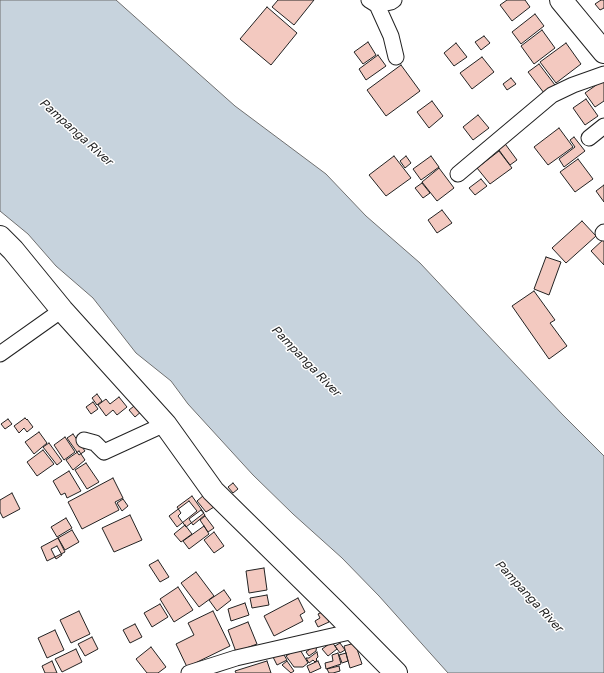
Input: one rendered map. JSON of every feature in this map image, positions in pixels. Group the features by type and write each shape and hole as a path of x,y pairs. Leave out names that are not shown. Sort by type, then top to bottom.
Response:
{"street":[{"path":"394,0 391,2 373,2 391,36 396,57"},
{"path":"561,0 604,52"},
{"path":"458,174 552,95 604,74"},
{"path":"589,138 604,126"},
{"path":"0,237 13,250 62,310 165,424 213,491 396,673"},
{"path":"0,354 62,310"},
{"path":"84,440 95,443 104,452 165,424"},
{"path":"189,673 236,658 354,630"}],"water":[{"name":"Pampanga River","path":"0,0 116,0 235,106 326,174 366,216 420,263 562,414 604,456 604,673 448,673 379,596 342,558 293,514 253,475 188,404 171,381 136,353 93,298 56,266 28,234 0,211"}],"building":[{"path":"278,0 314,0 294,25 272,7"},
{"path":"507,0 525,0 530,7 512,21 500,5"},
{"path":"601,0 604,0 604,8 600,10 595,4"},
{"path":"267,7 297,33 271,65 240,39"},
{"path":"535,14 544,26 521,44 512,32"},
{"path":"542,30 555,48 534,64 521,46"},
{"path":"484,36 490,43 481,50 475,42"},
{"path":"368,42 376,55 363,64 354,52"},
{"path":"456,43 467,57 454,66 444,53"},
{"path":"566,43 581,64 556,83 540,62"},
{"path":"378,55 386,66 366,80 359,69"},
{"path":"482,57 494,72 472,89 460,73"},
{"path":"539,64 555,85 544,93 528,72"},
{"path":"401,65 420,91 386,116 367,90"},
{"path":"511,78 516,84 507,90 503,84"},
{"path":"602,81 604,83 604,101 595,107 585,93"},
{"path":"586,99 598,116 585,125 573,108"},
{"path":"432,101 443,116 429,128 417,112"},
{"path":"478,115 489,128 473,140 463,127"},
{"path":"559,128 573,147 548,165 534,147"},
{"path":"574,137 585,151 564,167 559,159 575,147 570,140"},
{"path":"503,141 517,160 510,165 496,146"},
{"path":"499,151 512,168 490,184 477,168"},
{"path":"394,156 411,178 386,196 369,175"},
{"path":"406,156 411,163 405,168 400,161"},
{"path":"431,156 439,167 421,180 413,169"},
{"path":"578,159 593,179 575,192 560,172"},
{"path":"439,168 454,188 437,201 422,182"},
{"path":"481,179 487,186 475,195 469,188"},
{"path":"422,183 430,193 423,198 415,188"},
{"path":"604,185 604,202 596,191"},
{"path":"442,210 452,223 437,233 428,220"},
{"path":"582,221 596,236 566,263 552,248"},
{"path":"604,239 604,265 591,251"},
{"path":"546,257 561,262 549,295 534,289"},
{"path":"534,291 555,320 550,323 567,346 549,359 512,306"},
{"path":"97,394 102,401 97,405 92,398"},
{"path":"119,397 127,407 117,415 113,410 106,416 98,405 106,399 110,404"},
{"path":"93,402 98,409 91,414 86,407"},
{"path":"138,403 143,410 135,417 129,410"},
{"path":"25,418 33,427 27,432 24,428 19,433 14,426"},
{"path":"8,419 12,424 5,429 1,424"},
{"path":"39,432 47,443 34,454 25,442"},
{"path":"73,434 85,451 79,455 67,438"},
{"path":"65,437 75,452 64,460 54,445"},
{"path":"49,443 62,461 57,465 43,447"},
{"path":"43,450 54,464 37,476 27,462"},
{"path":"79,451 85,460 73,470 66,460"},
{"path":"86,463 99,482 87,489 75,470"},
{"path":"69,471 81,491 67,498 65,493 61,495 53,481"},
{"path":"113,478 123,498 115,502 119,510 82,529 68,502"},
{"path":"233,483 238,489 233,493 228,487"},
{"path":"12,493 20,509 3,518 0,512 0,500"},
{"path":"204,495 214,507 206,512 197,501"},
{"path":"192,496 204,513 186,527 178,516 181,513 177,507"},
{"path":"123,499 128,506 122,511 117,503"},
{"path":"189,501 197,511 177,527 169,516"},
{"path":"201,510 205,515 193,525 189,519"},
{"path":"130,515 142,540 114,552 102,528"},
{"path":"205,516 214,528 208,532 200,520"},
{"path":"66,518 72,528 57,537 51,527"},
{"path":"185,525 192,534 181,542 174,534"},
{"path":"204,526 209,534 189,549 183,541"},
{"path":"72,530 79,542 65,550 58,538"},
{"path":"214,532 224,546 214,553 204,540"},
{"path":"58,538 65,552 47,561 41,547"},
{"path":"57,546 62,555 56,559 51,549"},
{"path":"158,560 169,577 160,582 149,565"},
{"path":"264,568 267,590 249,593 246,571"},
{"path":"196,572 214,596 199,607 181,583"},
{"path":"178,587 193,610 174,622 160,599"},
{"path":"224,590 231,600 217,611 209,600"},
{"path":"267,595 269,605 252,608 250,598"},
{"path":"298,598 305,612 300,615 303,621 274,636 264,616"},
{"path":"245,603 249,615 231,621 228,609"},
{"path":"160,604 168,617 152,627 144,613"},
{"path":"79,611 90,634 71,643 60,620"},
{"path":"213,611 230,646 187,667 176,644 194,635 188,623"},
{"path":"324,611 329,622 318,627 315,621 320,618 318,614"},
{"path":"248,622 257,644 236,652 228,630"},
{"path":"135,624 142,637 130,643 123,630"},
{"path":"55,630 64,650 47,658 38,638"},
{"path":"92,637 98,649 85,656 78,644"},
{"path":"332,642 337,649 328,656 322,649"},
{"path":"340,643 345,650 340,653 335,646"},
{"path":"355,643 362,664 350,668 344,646"},
{"path":"317,644 316,651 309,656 306,652"},
{"path":"151,647 166,667 158,673 147,673 136,659"},
{"path":"299,648 308,663 303,667 294,667 286,656"},
{"path":"76,649 82,662 62,672 55,659"},
{"path":"281,650 287,660 277,665 272,655"},
{"path":"317,652 317,660 315,662 313,660 309,663 306,658 309,658"},
{"path":"338,653 341,664 326,669 325,663 333,661 332,655"},
{"path":"346,653 348,661 342,663 339,655"},
{"path":"52,661 57,673 45,673 42,666"},
{"path":"267,661 271,673 236,673 235,671"},
{"path":"287,661 294,671 291,673 282,665"},
{"path":"318,661 321,668 310,673 307,666"},
{"path":"339,666 340,671 333,673 329,673 327,669"}]}
